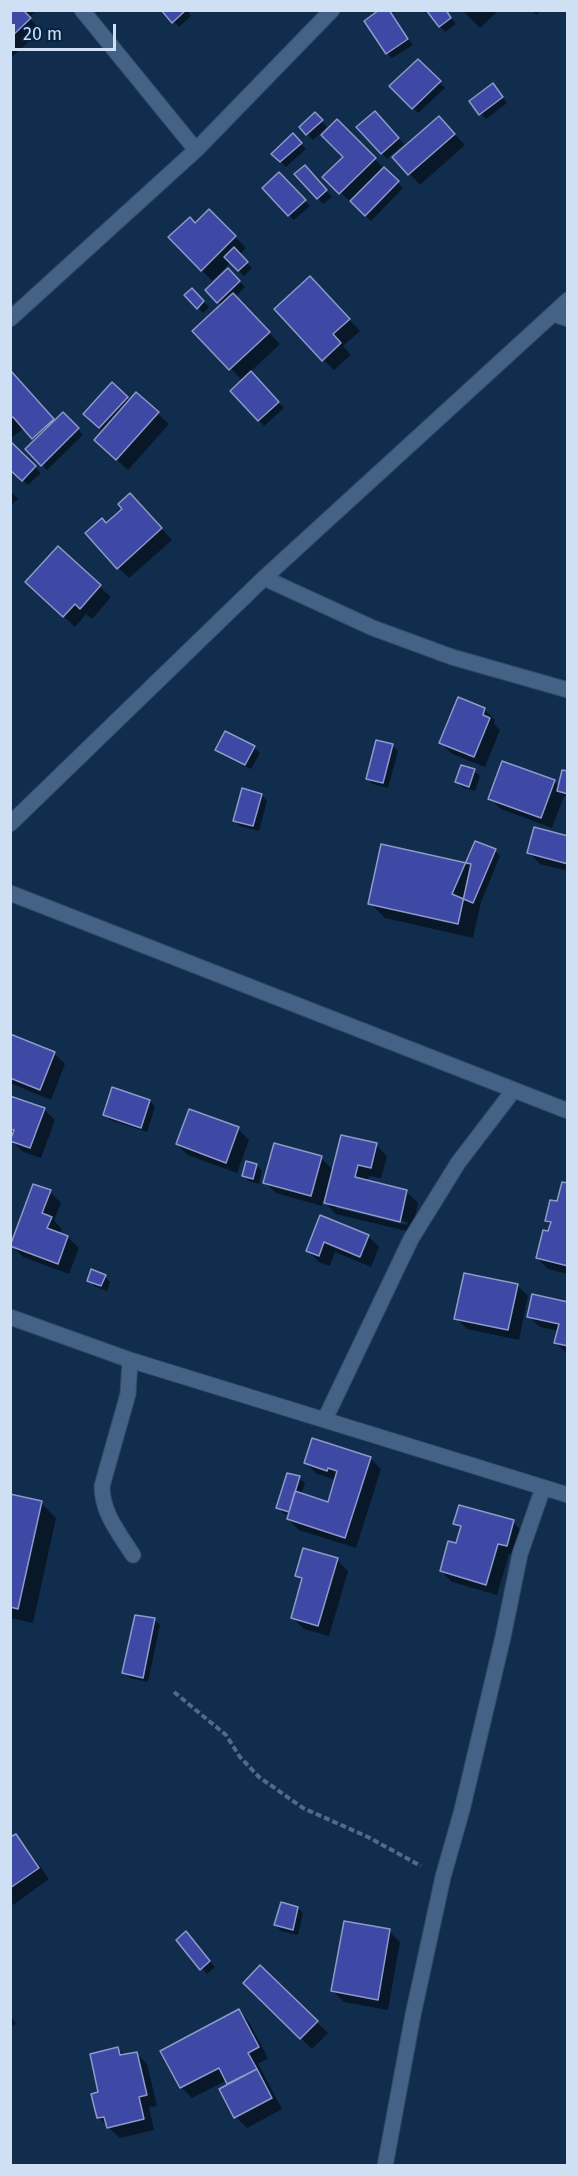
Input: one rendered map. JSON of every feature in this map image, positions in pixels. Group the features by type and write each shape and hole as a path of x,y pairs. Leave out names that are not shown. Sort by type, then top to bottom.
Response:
{"street":[{"path":"82,10 196,150"},
{"path":"10,319 196,150 332,10"},
{"path":"10,824 264,578 567,300"},
{"path":"553,314 567,319"},
{"path":"264,578 373,627 440,652 567,690"},
{"path":"10,893 567,1112"},
{"path":"325,1419 411,1239 458,1163 513,1091"},
{"path":"10,1317 130,1360 567,1495"},
{"path":"130,1360 128,1394 123,1419 102,1486 102,1500 108,1516 133,1555"},
{"path":"382,2165 443,1877 462,1810 520,1554 543,1488"}],"path":[{"path":"174,1692 226,1735 240,1757 259,1777 303,1808 368,1837 443,1877"}],"building":[{"path":"10,10 23,10 31,18 10,38"},
{"path":"161,10 186,10 172,23"},
{"path":"379,10 389,10 408,39 386,54 364,21"},
{"path":"426,10 446,10 451,18 439,27"},
{"path":"418,59 441,81 412,109 389,86"},
{"path":"493,83 503,97 479,115 469,101"},
{"path":"375,111 399,138 381,154 356,127"},
{"path":"315,112 323,120 306,135 299,127"},
{"path":"439,116 455,134 408,175 392,157"},
{"path":"337,119 376,158 339,194 322,177 343,157 321,135"},
{"path":"293,133 302,143 280,162 271,154"},
{"path":"305,165 327,190 317,199 294,174"},
{"path":"384,167 399,181 365,216 350,201"},
{"path":"279,172 306,200 288,216 262,188"},
{"path":"209,209 236,236 201,271 168,237 190,217 195,223"},
{"path":"234,247 248,262 238,271 224,257"},
{"path":"228,268 240,281 217,303 205,290"},
{"path":"310,276 350,319 333,334 341,343 322,361 274,309"},
{"path":"192,288 204,301 197,309 184,295"},
{"path":"233,293 270,332 229,370 192,331"},
{"path":"11,371 54,419 32,439 13,417 10,419"},
{"path":"251,371 279,402 258,421 230,391"},
{"path":"112,382 128,397 99,428 83,414"},
{"path":"136,392 159,412 116,460 94,440"},
{"path":"63,412 79,428 41,466 25,449"},
{"path":"10,441 36,466 22,481 10,470"},
{"path":"130,493 162,528 117,569 85,533 102,518 106,523 122,509 118,504"},
{"path":"58,546 101,585 80,609 75,604 63,617 25,582"},
{"path":"458,697 485,708 483,715 490,718 474,757 439,743"},
{"path":"225,731 255,746 245,765 215,750"},
{"path":"376,740 393,744 383,783 366,779"},
{"path":"502,761 555,780 541,818 488,799"},
{"path":"461,765 475,769 469,787 455,782"},
{"path":"562,770 568,771 568,794 557,791"},
{"path":"242,788 262,794 253,826 233,821"},
{"path":"534,827 568,836 568,864 527,853"},
{"path":"475,841 496,849 473,903 452,894"},
{"path":"381,844 471,864 458,924 368,904"},
{"path":"10,1034 55,1052 40,1090 10,1078"},
{"path":"112,1087 150,1100 141,1128 103,1115"},
{"path":"10,1096 45,1108 30,1148 10,1141 14,1130 10,1129"},
{"path":"189,1109 239,1127 226,1163 176,1144"},
{"path":"341,1135 377,1143 371,1168 358,1165 355,1177 407,1190 400,1222 324,1203"},
{"path":"274,1143 322,1156 311,1196 263,1183"},
{"path":"246,1161 257,1164 253,1179 242,1176"},
{"path":"562,1182 568,1183 568,1266 536,1258 543,1230 548,1231 551,1222 545,1221 550,1200 557,1201"},
{"path":"33,1184 51,1190 42,1213 52,1217 47,1228 68,1236 58,1264 10,1246"},
{"path":"320,1215 369,1235 360,1257 324,1242 319,1256 306,1251"},
{"path":"91,1269 106,1275 101,1286 87,1281"},
{"path":"464,1273 518,1284 508,1330 454,1319"},
{"path":"532,1294 568,1302 568,1346 554,1343 559,1324 527,1317"},
{"path":"312,1438 371,1457 345,1538 287,1519 295,1491 328,1502 337,1471 328,1468 327,1471 304,1463"},
{"path":"287,1473 300,1476 289,1512 276,1508"},
{"path":"10,1494 42,1501 18,1609 10,1607"},
{"path":"459,1505 514,1520 507,1546 498,1544 486,1585 440,1571 448,1541 456,1543 461,1526 453,1524"},
{"path":"303,1548 338,1558 318,1626 291,1618 302,1578 295,1576"},
{"path":"135,1615 155,1618 143,1678 122,1673"},
{"path":"16,1834 39,1868 10,1888 10,1837"},
{"path":"281,1902 298,1907 293,1930 274,1925"},
{"path":"344,1921 390,1929 378,2000 331,1991"},
{"path":"186,1931 210,1961 200,1970 176,1940"},
{"path":"260,1965 318,2021 300,2039 243,1983"},
{"path":"239,2009 259,2047 248,2053 257,2069 227,2084 219,2068 180,2088 160,2051"},
{"path":"118,2047 120,2055 137,2052 147,2095 139,2097 144,2119 107,2128 104,2117 97,2118 91,2094 98,2092 90,2054"},
{"path":"257,2069 272,2098 234,2118 219,2089"}]}
